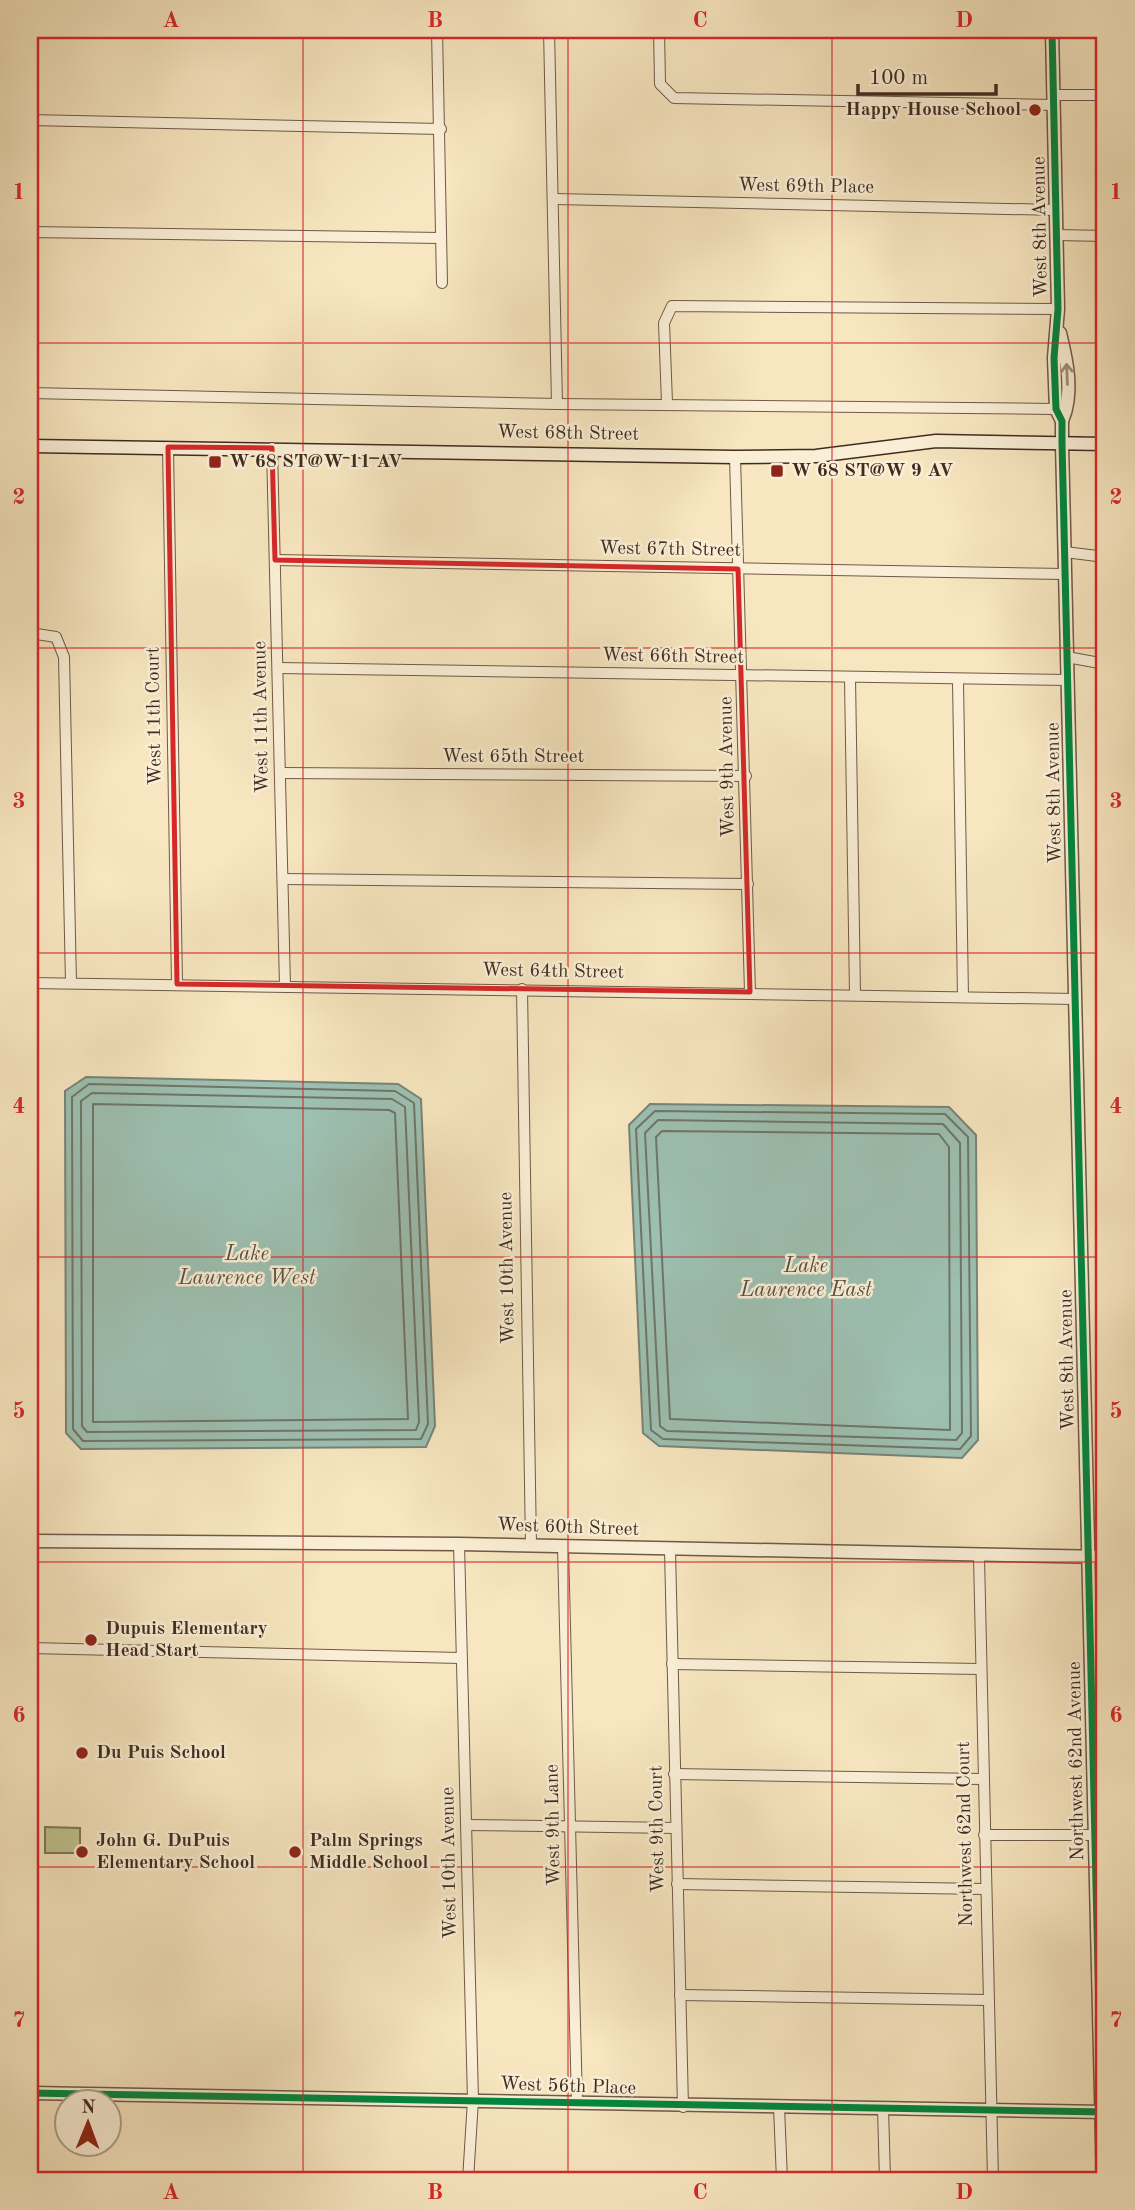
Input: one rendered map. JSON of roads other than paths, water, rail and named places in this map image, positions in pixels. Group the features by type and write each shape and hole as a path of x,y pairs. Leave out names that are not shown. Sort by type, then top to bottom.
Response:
{"street":[{"path":"437,30 442,283"},
{"path":"549,30 555,199 557,404"},
{"path":"659,30 660,84 674,98 812,101 1054,100 1105,95"},
{"name":"West 8th Avenue","path":"1052,30 1058,327 1067,360 1068,408 1059,415 1065,552 1089,1557"},
{"path":"30,120 441,129"},
{"name":"West 69th Place","path":"555,199 1057,210"},
{"path":"30,232 441,238"},
{"path":"1057,235 1105,236"},
{"path":"667,403 664,323 672,306 696,304 1058,309"},
{"name":"West 68th Street","path":"30,394 557,404 667,403 1059,415"},
{"name":"West 68th Street","path":"30,446 735,457 816,456 936,440 1105,444"},
{"name":"West 11th Court","path":"168,447 177,984"},
{"name":"West 11th Avenue","path":"272,448 285,986"},
{"name":"West 9th Avenue","path":"735,457 750,992"},
{"path":"1065,552 1105,557"},
{"name":"West 67th Street","path":"275,560 1065,574"},
{"path":"30,633 56,637 64,657 71,983"},
{"path":"1067,657 1105,664"},
{"name":"West 66th Street","path":"278,668 958,681 1068,680"},
{"path":"849,678 855,994"},
{"path":"958,681 963,997"},
{"name":"West 65th Street","path":"280,773 746,776"},
{"path":"283,879 748,884"},
{"name":"West 64th Street","path":"30,983 1075,999"},
{"name":"West 10th Avenue","path":"522,989 531,1546"},
{"name":"West 60th Street","path":"30,1541 458,1544 979,1557 1105,1557"},
{"name":"West 10th Avenue","path":"458,1544 473,2101 468,2180"},
{"name":"West 9th Lane","path":"563,1547 577,2103"},
{"name":"West 9th Court","path":"670,1550 683,2107"},
{"name":"Northwest 62nd Court","path":"979,1557 993,2180"},
{"name":"Northwest 62nd Avenue","path":"1089,1557 1094,1835 1102,2006"},
{"path":"30,1648 461,1658"},
{"path":"672,1664 980,1669"},
{"path":"1091,1668 1105,1668"},
{"path":"674,1774 983,1779"},
{"path":"467,1825 676,1828"},
{"path":"984,1835 1094,1835"},
{"path":"677,1884 985,1889"},
{"path":"680,1996 988,2000"},
{"path":"1102,2006 1103,2180"},
{"name":"West 56th Place","path":"30,2094 1103,2112"},
{"path":"779,2107 782,2180"},
{"path":"883,2108 885,2180"}],"water":[{"name":"Lake Laurence West","path":"86,1077 398,1084 421,1099 435,1426 426,1447 81,1449 66,1433 65,1091"},
{"name":"Lake Laurence East","path":"650,1104 949,1107 976,1135 978,1440 962,1458 659,1446 643,1433 629,1125"}],"place":[{"name":"Happy House School","path":"1035,110"},
{"name":"W 68 ST@W 11 AV","path":"215,462"},
{"name":"W 68 ST@W 9 AV","path":"777,471"},
{"name":"Dupuis Elementary Head Start","path":"91,1640"},
{"name":"Du Puis School","path":"82,1753"},
{"name":"John G. DuPuis Elementary School","path":"82,1852"},
{"name":"Palm Springs Middle School","path":"295,1852"}]}
